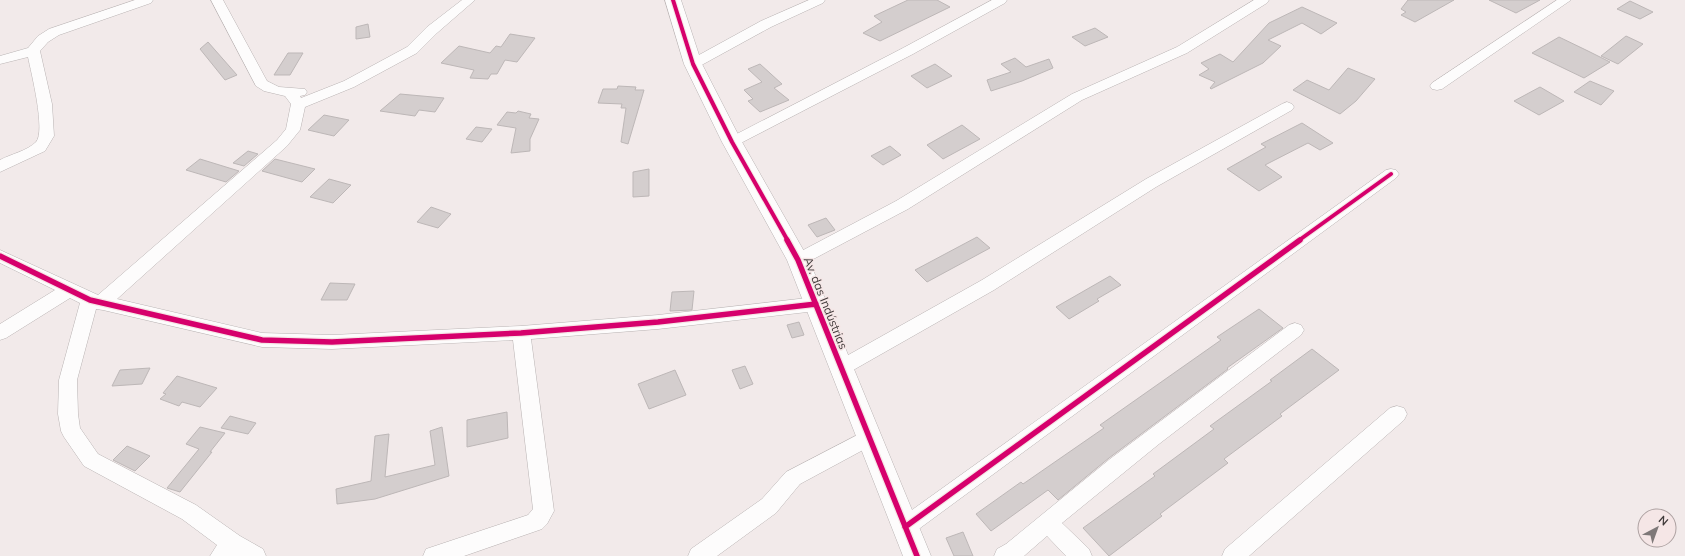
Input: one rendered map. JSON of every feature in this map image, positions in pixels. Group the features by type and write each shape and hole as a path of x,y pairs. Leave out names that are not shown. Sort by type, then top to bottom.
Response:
{"street":[{"path":"0,60 33,51 43,39 54,32 147,0"},
{"path":"217,0 261,83 270,89 294,98 327,92 349,84 412,50 420,45 432,30 453,15 469,0"},
{"name":"Av. das Indústrias","path":"673,0 693,64 732,142 798,260 917,556"},
{"path":"693,64 766,24 819,0"},
{"path":"732,142 908,51 1001,0"},
{"path":"798,260 902,205 1077,97 1182,50 1263,0"},
{"path":"1437,86 1565,0"},
{"path":"0,167 5,162 41,146 46,141 45,104 33,51"},
{"path":"255,556 227,549 189,512 91,460 71,431 68,414 68,380 94,302 282,143 293,130 294,98"},
{"path":"841,368 988,285 1151,183 1287,107"},
{"path":"905,527 1391,174"},
{"path":"0,256 94,302 262,340 332,342 521,333 658,322 816,304"},
{"path":"0,333 69,290"},
{"path":"1005,556 1014,551 1119,463 1295,330"},
{"path":"434,556 535,522 544,511 521,333"},
{"path":"1232,556 1397,414"},
{"path":"699,556 769,506 794,478 869,437"},
{"path":"1047,522 1081,556"}],"building":[{"path":"908,0 937,0 950,7 880,41 863,33 882,22 874,16"},
{"path":"1408,0 1454,0 1415,22 1401,15 1406,12 1401,9"},
{"path":"1489,0 1540,0 1516,13"},
{"path":"1630,1 1653,12 1640,19 1617,9"},
{"path":"1302,7 1337,23 1321,34 1302,23 1268,40 1281,46 1263,63 1211,89 1210,88 1215,82 1199,75 1209,69 1201,63 1220,54 1233,62 1269,23"},
{"path":"368,24 370,37 356,39 356,27"},
{"path":"1095,28 1108,37 1085,46 1072,37"},
{"path":"510,34 535,38 517,62 505,60 497,74 491,74 488,79 470,78 474,70 441,63 459,46 490,53 496,46 501,47"},
{"path":"1626,36 1643,44 1618,64 1601,56"},
{"path":"1559,37 1610,62 1584,78 1532,53"},
{"path":"208,42 237,75 225,80 200,49"},
{"path":"288,53 303,53 290,75 274,75"},
{"path":"1015,58 1026,67 1049,59 1053,68 1022,81 991,91 987,80 1011,72 1001,64"},
{"path":"760,64 782,84 774,88 789,100 760,112 748,101 753,99 744,90 762,82 748,69"},
{"path":"935,64 952,76 927,88 911,76"},
{"path":"1348,68 1375,79 1356,101 1340,114 1293,90 1307,80 1329,90"},
{"path":"1590,81 1614,91 1601,105 1574,92"},
{"path":"618,86 636,87 635,90 644,90 628,144 621,142 626,108 621,108 622,104 598,103 603,89 617,89"},
{"path":"1540,87 1564,101 1539,115 1514,101"},
{"path":"400,94 444,98 435,112 419,110 415,116 380,111"},
{"path":"518,111 531,114 529,118 539,119 530,139 530,151 511,153 516,128 497,125 507,112 516,113"},
{"path":"324,115 349,120 334,136 308,130"},
{"path":"1302,123 1333,143 1320,150 1308,143 1265,165 1282,177 1259,191 1227,169 1266,147 1261,144"},
{"path":"962,125 980,139 943,159 927,145"},
{"path":"476,127 492,129 482,142 466,139"},
{"path":"890,146 901,155 883,165 871,156"},
{"path":"248,151 258,154 244,166 233,163"},
{"path":"200,159 239,171 226,182 186,170"},
{"path":"275,159 315,169 302,182 262,171"},
{"path":"649,169 649,196 633,197 633,172"},
{"path":"329,179 351,185 333,203 310,197"},
{"path":"431,207 451,214 438,228 417,222"},
{"path":"826,218 835,230 817,237 808,225"},
{"path":"977,237 990,248 927,282 915,270"},
{"path":"1110,276 1121,285 1097,299 1099,301 1069,319 1056,307"},
{"path":"330,283 355,284 347,300 321,300"},
{"path":"694,291 692,310 670,311 672,292"},
{"path":"1259,309 1283,328 1227,368 1228,369 1109,458 1058,500 1048,490 991,531 976,514 1021,482 1023,484 1104,428 1100,425 1221,340 1217,337"},
{"path":"799,322 804,335 792,338 787,325"},
{"path":"1312,349 1339,370 1280,414 1282,416 1224,459 1228,463 1160,514 1162,516 1109,556 1083,528 1155,476 1153,474 1214,429 1210,426 1272,381 1270,380"},
{"path":"745,366 753,384 740,389 732,370"},
{"path":"150,368 142,384 112,386 120,370"},
{"path":"675,370 686,395 649,409 638,384"},
{"path":"177,376 217,388 200,407 182,402 179,406 160,399 166,394 163,393"},
{"path":"507,412 508,438 467,447 467,420"},
{"path":"230,416 256,423 248,434 221,428"},
{"path":"200,427 225,433 180,492 167,488 199,449 186,444"},
{"path":"442,427 449,476 375,499 337,504 336,489 371,481 375,436 389,434 385,477 435,465 430,431"},
{"path":"127,446 150,456 135,471 113,460"},
{"path":"963,532 973,556 954,556 946,538"}],"cycle path":[{"path":"673,0 693,64 732,142 798,260 917,556"},
{"path":"905,527 1391,174"},
{"path":"0,256 90,300 262,340 332,342 521,333 658,322 816,304"}]}
